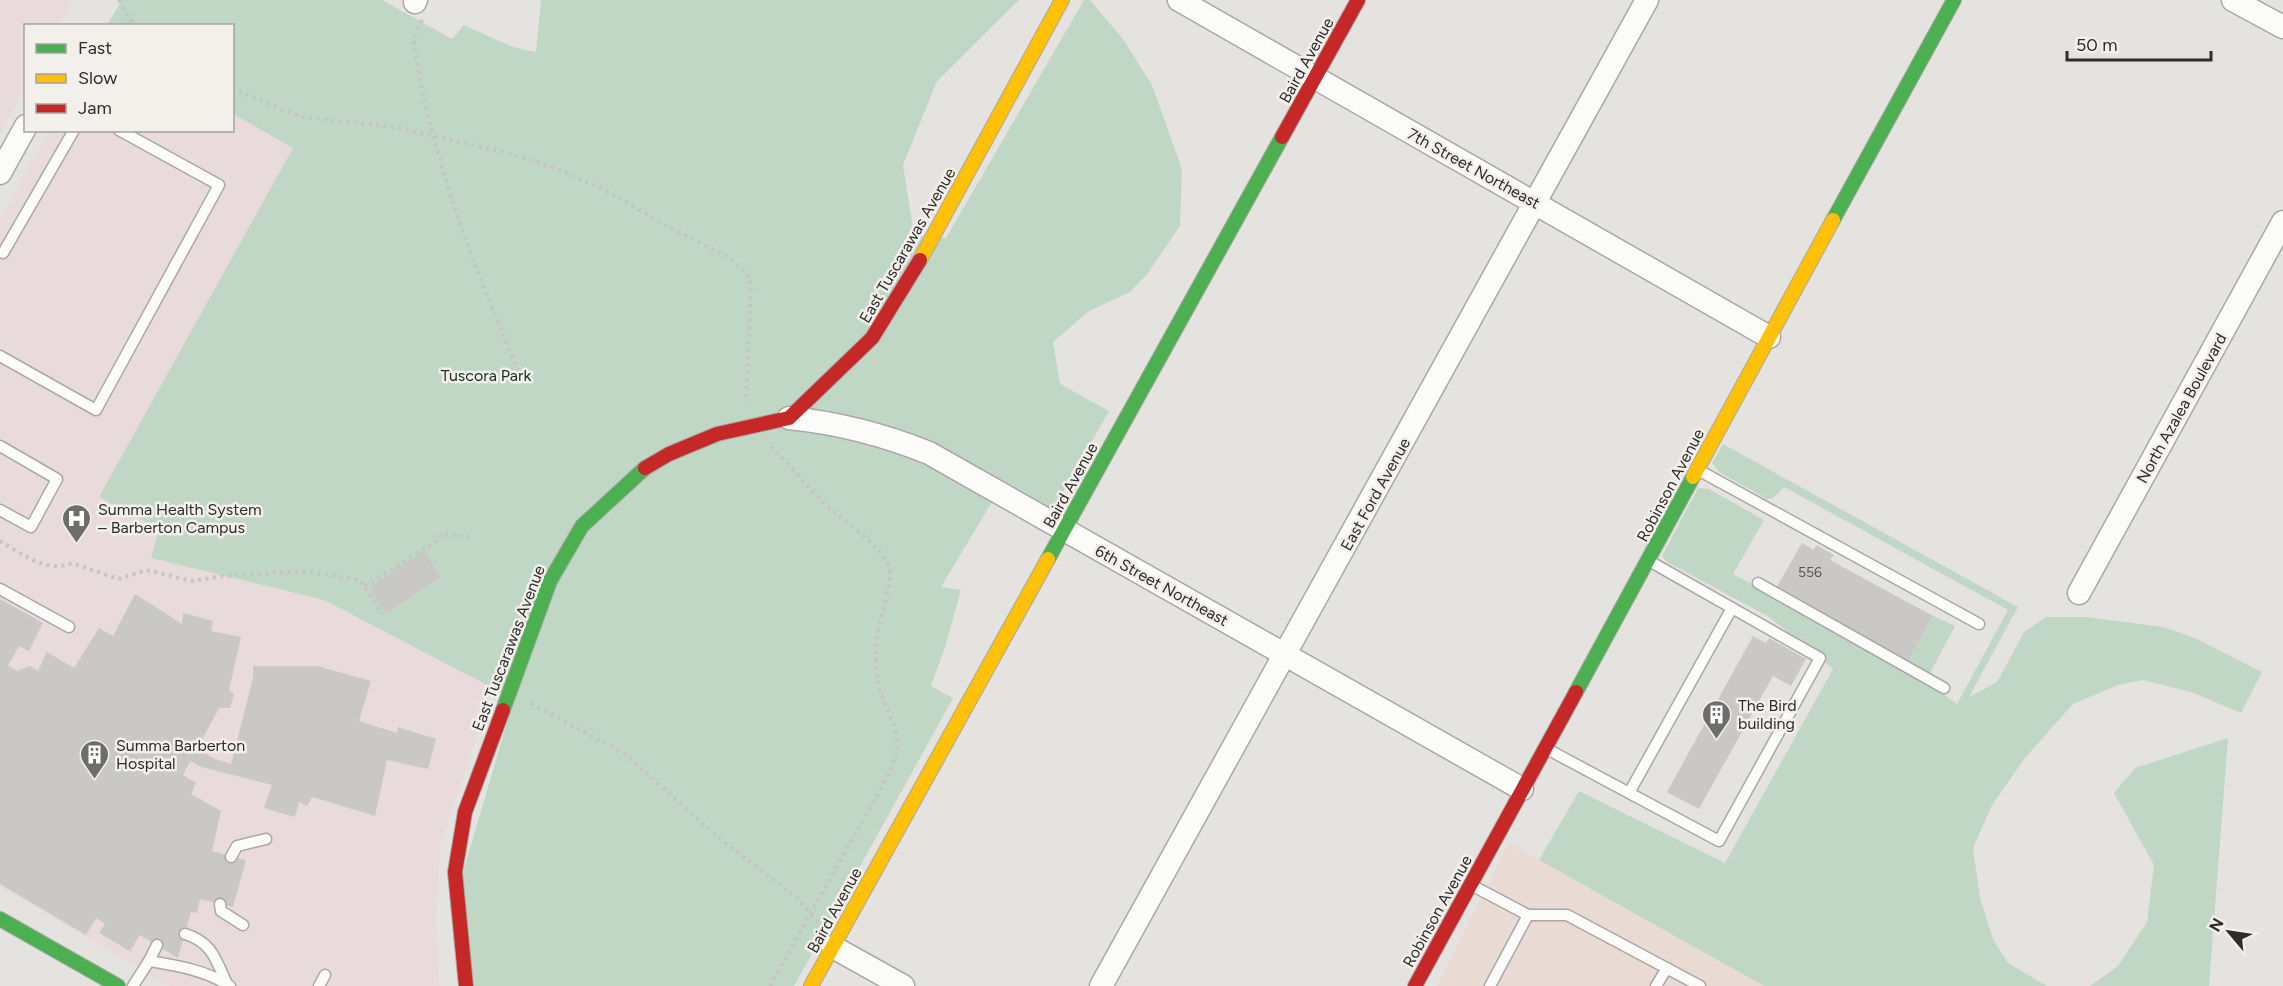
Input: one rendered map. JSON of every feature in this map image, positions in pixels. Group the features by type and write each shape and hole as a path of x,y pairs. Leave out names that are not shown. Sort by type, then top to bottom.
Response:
{"street":[{"name":"East Tuscarawas Avenue","path":"466,986 457,919 455,872 465,812 550,581 582,526 638,472 669,454 717,434 789,418 872,338 894,305 1062,0"},
{"name":"7th Street Northeast","path":"1179,0 1769,337"},
{"name":"Baird Avenue","path":"811,986 1358,0"},
{"name":"East Ford Avenue","path":"1101,986 1647,0"},
{"name":"Robinson Avenue","path":"1415,986 1954,0"},
{"path":"2233,0 2283,27"},
{"path":"0,173 24,130"},
{"name":"North Azalea Boulevard","path":"2079,593 2283,222"},
{"name":"6th Street Northeast","path":"789,418 848,426 880,434 929,453 1522,789"},
{"path":"0,919 118,986"},
{"path":"835,942 903,986"}],"lane":[{"path":"1,255 73,132"},
{"path":"0,356 96,410 219,185 123,132"},
{"path":"0,446 57,479 32,527 0,510"},
{"path":"1697,470 1979,624"},
{"path":"1545,747 1719,841 1815,669 1820,658 1648,561"},
{"path":"1758,583 1944,688"},
{"path":"0,589 69,627"},
{"path":"1629,793 1732,608"},
{"path":"231,857 237,846 266,839"},
{"path":"1470,884 1528,915 1567,915 1700,986"},
{"path":"220,904 221,911 243,925"},
{"path":"1490,986 1528,915"},
{"path":"185,934 202,939 213,954 229,985"},
{"path":"133,986 157,945"},
{"path":"149,961 191,968 214,976 229,985"},
{"path":"1656,986 1667,968"},
{"path":"319,986 325,975"}],"path":[{"path":"119,0 133,24"},
{"path":"419,4 414,44 433,136 473,263 524,384"},
{"path":"234,90 301,117 395,127 513,154 593,184 728,257 747,273 751,288 744,427 762,438 788,463 830,508 864,537 889,568 889,586 876,640 877,674 887,712 897,732 897,756 812,914 770,986"},
{"path":"365,586 440,539 441,534 471,537"},
{"path":"0,541 39,563 62,567 72,563 118,579 146,570 192,581 222,576 304,571 354,578 365,586 382,614"},
{"path":"504,703 517,706 532,702 625,754 720,839 797,898 835,942"}],"shaded area":[{"path":"0,0 73,0 60,24 24,24 24,88 0,133"},
{"name":"Summa Health System – Barberton Campus","path":"234,115 293,148 100,497 159,530 151,558 324,600 493,688 440,845 436,917 439,986 170,986 0,887 0,219 48,132 234,132"},
{"path":"1509,843 1764,986 1437,986"}],"green space":[{"name":"Tuscora Park","path":"122,0 382,0 452,39 464,25 513,47 536,52 541,0 1019,0 937,81 903,165 914,235 946,238 1084,0 1090,0 1123,39 1152,85 1182,169 1180,226 1147,274 1130,292 1089,311 1053,342 1060,384 1109,411 1041,531 992,502 941,587 961,590 931,686 953,698 794,986 474,986 461,879 514,699 324,600 151,558 159,529 99,497 293,148 234,115 234,24 108,24"},
{"path":"1723,444 2018,607 1969,697 1997,682 2024,632 2046,617 2087,617 2163,627 2195,638 2262,672 2241,713 2191,692 2143,680 2118,685 2073,704 2024,759 1992,805 1973,848 1980,898 1993,939 2008,963 2047,986 1764,986 1539,860 1579,791 1725,863 1833,669 1769,617 1667,562 1662,556 1698,488 1709,489 1764,520 1733,574 1907,667 1957,704 2008,610 1784,487 1773,498 1767,499 1719,472 1712,463"},
{"path":"1933,616 1955,626 1930,673 1908,661"},
{"path":"2228,738 2209,986 2090,986 2118,966 2147,922 2154,865 2114,793 2135,768"}],"building":[{"path":"1802,543 1814,550 1816,545 1834,555 1830,560 1933,616 1908,661 1776,588"},
{"path":"424,551 441,577 386,614 369,588"},
{"name":"Summa Barberton Hospital","path":"135,594 182,624 183,613 213,621 211,631 241,637 229,690 234,694 230,708 219,708 197,749 215,759 231,764 253,678 253,666 317,666 371,681 359,721 397,733 398,727 436,739 428,769 387,760 375,816 312,797 307,806 299,802 295,817 264,808 272,785 202,767 190,761 183,775 196,783 191,794 221,811 212,851 246,860 233,907 200,899 197,913 191,912 178,958 140,935 130,951 99,933 105,924 96,918 86,935 0,884 0,599 43,623 29,651 19,646 8,666 17,671 30,666 38,671 47,652 74,668 99,628 113,636"},
{"name":"The Bird building","path":"1753,636 1766,643 1769,638 1806,659 1791,686 1773,676 1699,809 1667,792"}],"traffic: fast":[{"path":"1833,220 1954,0"},
{"path":"1048,559 1282,137"},
{"path":"503,710 550,581 582,526 645,468"},
{"path":"1576,692 1693,477"},
{"path":"0,919 118,986"}],"traffic: slow":[{"path":"920,260 1062,0"},
{"path":"1693,477 1833,220"},
{"path":"811,986 1048,559"}],"traffic: jam":[{"path":"1282,137 1358,0"},
{"path":"645,468 669,454 717,434 789,418 872,338 920,260"},
{"path":"1415,986 1576,692"},
{"path":"466,986 455,872 465,812 503,710"}],"place":[{"name":"Summa Health System – Barberton Campus","path":"77,544"},
{"name":"The Bird building","path":"1717,740"},
{"name":"Summa Barberton Hospital","path":"95,780"}]}
